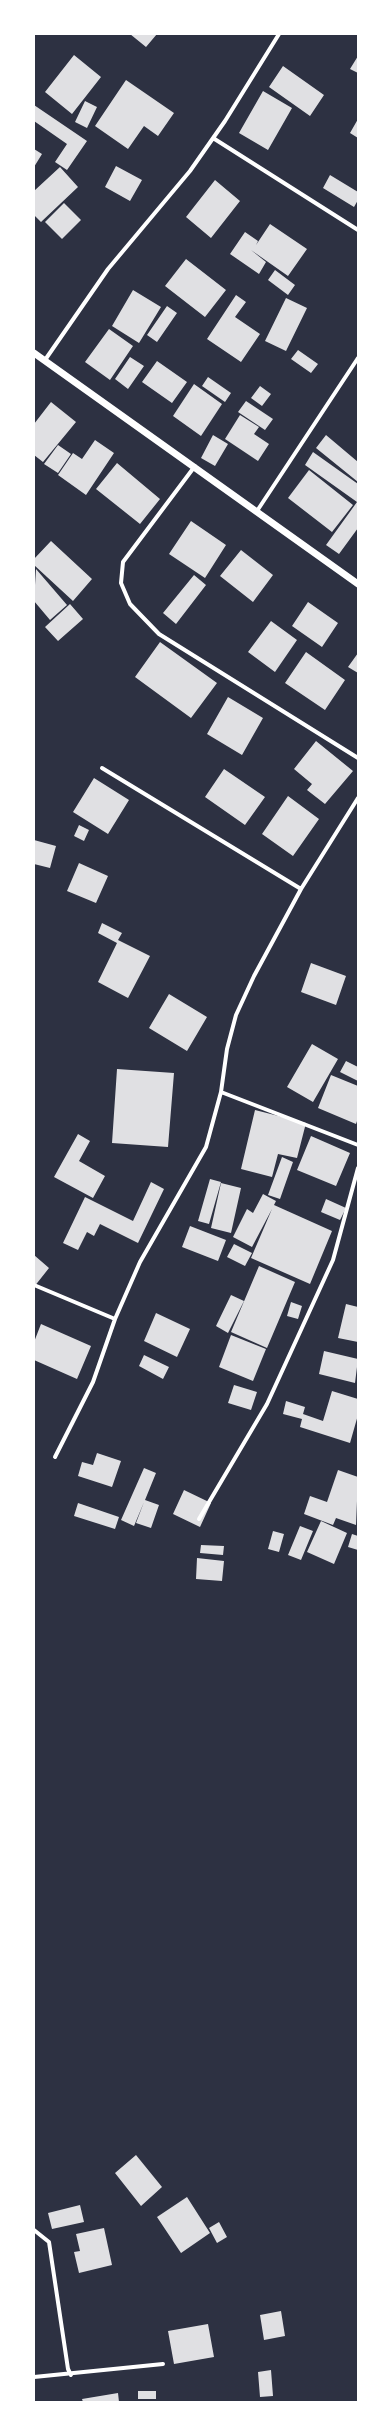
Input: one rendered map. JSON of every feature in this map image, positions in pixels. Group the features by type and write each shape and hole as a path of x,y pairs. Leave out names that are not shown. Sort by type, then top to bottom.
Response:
{"street":[{"path":"45,360 108,269 190,171 213,138 279,34"},
{"path":"213,138 358,230"},
{"path":"34,353 195,466 358,584"},
{"path":"257,511 358,358"},
{"path":"195,466 123,562 121,583 130,604 159,634 358,758"},
{"path":"102,768 302,890"},
{"path":"55,1457 93,1382 115,1319 140,1262 206,1147 222,1092 227,1049 236,1015 254,976 302,890 358,798"},
{"path":"222,1092 358,1145"},
{"path":"199,1518 267,1404 333,1260 358,1168"},
{"path":"34,1285 115,1319"},
{"path":"34,2230 49,2242 68,2369 71,2375"},
{"path":"34,2377 71,2375 163,2364"}],"building":[{"path":"130,34 157,34 146,47"},
{"path":"74,55 101,77 72,114 45,92"},
{"path":"358,56 358,73 350,69"},
{"path":"283,66 324,95 310,116 269,87"},
{"path":"126,80 174,113 158,136 144,126 128,149 95,126"},
{"path":"263,91 292,108 268,150 239,133"},
{"path":"85,101 97,107 87,128 75,122"},
{"path":"34,105 87,141 67,170 55,162 67,144 34,121"},
{"path":"358,119 358,138 350,133"},
{"path":"34,149 42,154 34,167"},
{"path":"116,166 142,180 130,201 105,187"},
{"path":"60,167 78,187 41,222 34,215 34,191"},
{"path":"330,175 358,192 358,200 354,207 323,188"},
{"path":"215,180 240,201 211,238 186,217"},
{"path":"64,203 81,220 62,239 45,222"},
{"path":"270,224 307,249 288,276 251,250 266,262 259,274 230,254 245,232 258,241 256,245"},
{"path":"186,259 226,290 205,317 165,286"},
{"path":"275,270 295,285 288,295 268,280"},
{"path":"133,290 161,307 139,343 112,326"},
{"path":"236,295 246,302 235,317 260,334 241,362 207,339"},
{"path":"286,298 307,308 286,351 265,341"},
{"path":"167,306 177,313 157,342 147,335"},
{"path":"109,329 133,346 110,380 85,362"},
{"path":"298,350 318,364 311,373 291,359"},
{"path":"130,357 144,366 128,389 115,379"},
{"path":"157,361 187,382 172,403 142,382"},
{"path":"208,377 231,393 225,402 202,386"},
{"path":"194,384 222,404 201,436 173,416"},
{"path":"260,386 271,394 262,406 251,398"},
{"path":"246,401 273,419 265,430 238,412"},
{"path":"51,402 76,422 43,462 34,455 34,424"},
{"path":"240,415 259,427 254,434 269,444 258,461 225,439"},
{"path":"213,435 228,444 215,466 201,458"},
{"path":"326,435 358,462 358,482 316,448"},
{"path":"95,440 114,453 86,495 58,475 73,453 82,459"},
{"path":"58,445 71,454 58,473 44,464"},
{"path":"313,452 358,484 358,528 339,554 326,545 357,502 305,465"},
{"path":"117,463 160,499 140,524 96,489"},
{"path":"309,470 353,505 332,532 288,498"},
{"path":"191,521 226,545 205,578 169,554"},
{"path":"51,541 92,579 73,601 34,565 34,559"},
{"path":"241,550 273,575 253,602 220,576"},
{"path":"36,569 67,605 50,620 34,601"},
{"path":"194,575 206,585 176,624 163,613"},
{"path":"308,602 338,623 322,647 292,626"},
{"path":"70,604 83,619 58,641 45,627"},
{"path":"271,621 297,640 275,672 248,652"},
{"path":"160,642 217,683 191,718 135,677"},
{"path":"306,652 345,680 325,710 285,683"},
{"path":"358,653 358,673 348,667"},
{"path":"228,697 263,718 242,755 207,734"},
{"path":"316,741 353,771 325,804 307,790 312,784 294,769"},
{"path":"224,769 265,797 245,825 205,797"},
{"path":"94,778 129,800 108,834 73,812"},
{"path":"288,796 319,819 293,856 262,834"},
{"path":"79,825 89,830 84,841 74,836"},
{"path":"34,840 56,846 50,868 34,864"},
{"path":"79,863 108,876 96,903 67,891"},
{"path":"102,923 122,933 118,940 150,956 128,998 98,982 117,943 98,933"},
{"path":"311,963 346,976 336,1005 301,992"},
{"path":"169,994 207,1017 187,1051 149,1028"},
{"path":"312,1044 338,1059 313,1102 287,1087"},
{"path":"346,1061 358,1067 358,1081 340,1072"},
{"path":"117,1069 174,1073 168,1147 112,1143"},
{"path":"331,1075 358,1086 358,1118 356,1124 318,1108"},
{"path":"255,1110 306,1123 297,1158 278,1154 272,1177 241,1169"},
{"path":"78,1134 90,1141 79,1161 105,1176 93,1198 54,1177"},
{"path":"311,1136 350,1153 336,1186 297,1170"},
{"path":"282,1157 293,1162 280,1199 268,1195"},
{"path":"210,1179 221,1182 209,1224 198,1221"},
{"path":"151,1182 164,1189 138,1243 100,1224 94,1236 87,1232 78,1250 63,1243 85,1197 133,1221"},
{"path":"221,1183 241,1188 231,1233 211,1228"},
{"path":"263,1194 276,1201 274,1205 332,1231 310,1284 251,1258 272,1209 252,1247 233,1237 247,1209 253,1213"},
{"path":"326,1199 346,1208 340,1220 321,1212"},
{"path":"190,1226 226,1240 218,1261 182,1247"},
{"path":"234,1244 252,1253 245,1266 227,1257"},
{"path":"34,1255 49,1268 34,1287"},
{"path":"259,1266 295,1282 267,1348 231,1332"},
{"path":"231,1295 244,1301 228,1333 216,1326"},
{"path":"291,1302 302,1306 298,1319 287,1316"},
{"path":"346,1304 358,1307 358,1342 338,1338"},
{"path":"156,1313 190,1329 177,1357 144,1341"},
{"path":"41,1324 91,1346 77,1379 34,1360 34,1342"},
{"path":"231,1335 266,1349 253,1381 219,1367"},
{"path":"324,1351 358,1359 355,1383 319,1374"},
{"path":"144,1355 169,1367 163,1379 139,1366"},
{"path":"234,1385 257,1392 251,1410 228,1403"},
{"path":"332,1391 358,1399 358,1415 350,1443 300,1427 302,1419 283,1414 286,1401 305,1407 303,1414 323,1421"},
{"path":"97,1453 121,1461 112,1487 78,1476 82,1462 93,1465"},
{"path":"144,1468 156,1473 145,1500 159,1505 151,1528 136,1523 144,1502 134,1526 121,1520"},
{"path":"338,1470 358,1477 356,1525 336,1518 333,1525 304,1514 310,1496 327,1502"},
{"path":"184,1490 211,1503 200,1527 173,1514"},
{"path":"78,1503 119,1517 115,1529 74,1516"},
{"path":"321,1521 347,1533 334,1564 307,1552"},
{"path":"300,1526 313,1531 301,1560 288,1555"},
{"path":"273,1531 284,1534 279,1552 268,1549"},
{"path":"352,1534 358,1536 358,1550 348,1547"},
{"path":"201,1545 224,1546 223,1555 200,1553"},
{"path":"197,1558 224,1561 222,1581 196,1579"},
{"path":"136,2155 162,2187 141,2206 115,2173"},
{"path":"187,2197 210,2233 181,2253 157,2217"},
{"path":"80,2205 84,2222 52,2229 48,2213"},
{"path":"219,2222 227,2237 217,2243 209,2228"},
{"path":"104,2228 112,2265 79,2273 74,2252 80,2251 76,2234"},
{"path":"281,2311 285,2336 264,2340 260,2315"},
{"path":"208,2324 214,2357 174,2364 168,2331"},
{"path":"271,2370 273,2396 260,2397 258,2372"},
{"path":"138,2391 156,2391 156,2399 138,2399"},
{"path":"118,2393 119,2402 83,2402 82,2399"}]}
